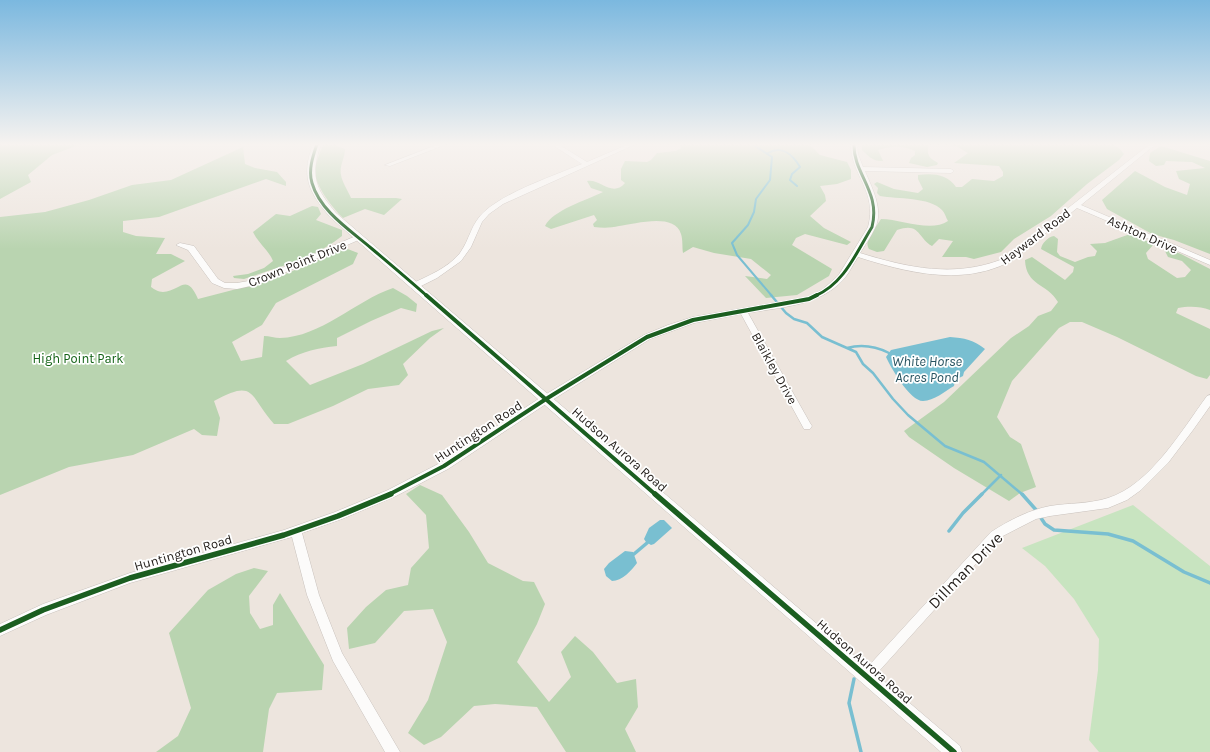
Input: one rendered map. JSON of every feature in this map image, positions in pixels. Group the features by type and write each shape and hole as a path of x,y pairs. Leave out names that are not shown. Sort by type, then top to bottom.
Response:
{"street":[{"name":"Hudson Aurora Road","path":"311,179 314,192 333,215 954,752"},
{"path":"414,286 442,271 459,258 470,244 478,223 496,206 511,197 552,179"},
{"name":"Huntington Road","path":"0,630 43,610 130,578 296,530 359,507 418,480 474,447 546,399 647,337 671,327 693,320 809,299 825,292 841,278 872,228 875,212 872,198 865,179"},
{"name":"Hayward Road","path":"857,254 901,266 934,272 956,272 983,269 1006,261 1108,179"},
{"name":"Ashton Drive","path":"1076,205 1210,263"},
{"name":"Crown Point Drive","path":"180,245 191,248 215,281 224,285 237,286 256,282 359,238"},
{"name":"Blaikley Drive","path":"743,311 807,426"},
{"name":"Dillman Drive","path":"867,676 995,535 1020,520 1039,513 1108,503 1130,494 1143,483 1160,464 1210,399"},
{"path":"296,530 315,601 337,657 393,752"}],"green space":[{"path":"0,179 30,179 31,182 0,199"},
{"name":"High Point Park","path":"266,179 159,217 123,221 123,232 136,236 165,238 156,254 171,254 185,261 152,279 151,287 158,291 169,291 186,285 190,286 198,299 272,280 345,248 358,253 353,264 276,303 262,325 232,342 241,361 262,357 264,336 280,338 310,332 338,318 365,301 393,288 417,304 416,312 401,308 337,338 337,346 311,350 286,361 310,385 363,364 432,331 444,328 430,338 403,364 408,375 399,385 368,389 333,406 288,424 274,424 250,393 238,391 214,401 220,418 217,436 202,435 194,429 133,455 69,467 0,495 0,217 45,212 89,200 132,185 171,180"},
{"path":"266,179 283,179 286,182 286,186"},
{"path":"317,179 342,179 351,198 402,199 384,215 365,209 343,218 325,196"},
{"path":"851,179 837,184 820,186 825,195 826,201 810,216 824,228 851,242 847,245 805,234 796,238 792,245 832,269 829,276 797,295 766,298 745,276 767,279 771,275 751,259 714,253 693,247 683,253 681,234 677,227 671,223 653,221 604,228 594,227 593,224 597,220 594,215 551,229 545,226 549,220 563,210 603,192 591,188 587,181 597,182 615,189 625,183 621,180"},
{"path":"918,179 949,179 956,187 962,187 972,179 994,181 997,179 1094,179 1051,216 1014,239 1001,252 974,259 966,257 942,257 953,241 939,239 932,246 918,232 910,228 897,230 884,251 877,252 869,249 869,237 881,219 925,226 933,226 948,221 942,210 930,203 913,199 880,196 877,193 878,188 874,184 877,182 894,189 918,193 923,189"},
{"path":"1126,179 1150,179 1165,187 1187,195 1190,184 1179,179 1210,179 1210,254 1174,240 1152,234 1107,209 1102,200"},
{"path":"312,206 318,207 321,214 316,220 342,230 342,236 331,244 295,262 244,279 234,278 233,276 248,274 264,268 273,261 269,253 253,232 276,214 290,216"},
{"path":"1130,234 1154,244 1146,253 1148,259 1177,278 1185,277 1191,270 1182,261 1168,257 1165,251 1168,249 1210,269 1210,310 1198,307 1186,307 1178,308 1176,313 1210,329 1210,375 1207,379 1196,376 1117,337 1082,322 1070,322 1059,328 1012,381 997,417 1010,437 1021,444 1036,487 1020,493 1009,501 954,468 909,437 904,431 944,402 1011,338 1029,326 1038,316 1051,311 1058,302 1048,291 1033,280 1029,275 1025,260 1032,257 1065,280 1073,272 1074,267 1041,249 1050,238 1054,236 1058,239 1057,252 1060,256 1075,262 1095,256 1097,251 1090,244 1105,243"},
{"path":"420,485 442,495 469,532 488,563 523,581 534,582 545,604 537,624 517,662 549,702 571,677 561,652 575,636 593,652 617,683 636,679 638,707 625,729 636,752 566,752 537,707 495,704 474,706 441,737 424,745 408,733 428,700 447,642 433,609 404,611 375,643 349,649 347,628 366,607 386,590 408,585 411,568 429,548 426,515 406,494"},
{"path":"1133,505 1210,566 1210,752 1099,752 1089,740 1098,670 1099,639 1074,599 1045,566 1022,548"},
{"path":"254,568 268,571 249,596 250,613 260,629 273,625 273,605 280,593 324,665 322,690 277,693 269,709 263,752 156,752 178,736 191,708 169,633 208,590 236,574"}],"water":[{"name":"White Horse Acres Pond","path":"950,337 969,340 977,343 985,349 964,372 963,376 955,380 954,386 927,401 918,400 907,390 892,369 886,357 891,350"},
{"path":"660,520 664,520 672,528 651,545 644,539 649,528"},
{"path":"625,551 633,552 637,563 630,572 616,581 612,581 606,576 604,569 609,563"}],"waterway":[{"path":"770,179 756,199 754,212 748,225 732,243 737,255 772,296"},
{"path":"790,179 797,186"},
{"path":"771,295 786,313 794,319 807,323 822,337 856,352 863,364 873,373 893,399 908,415 945,446 984,462 1000,476"},
{"path":"847,348 868,346 889,353"},
{"path":"949,531 963,513 1000,476"},
{"path":"1000,476 1023,495"},
{"path":"1023,495 1037,511"},
{"path":"1039,515 1045,524 1054,530 1108,534 1133,541 1184,572 1210,583"},
{"path":"634,554 647,543"},
{"path":"854,679 849,703 861,752"}],"cycle path":[{"path":"311,179 314,190 333,215 954,752"},
{"path":"0,630 43,610 130,578 284,535 338,516 392,493 444,466 546,399 647,337 671,327 693,320 809,299 825,292 841,278 872,227 874,220 874,205 865,179"}]}
